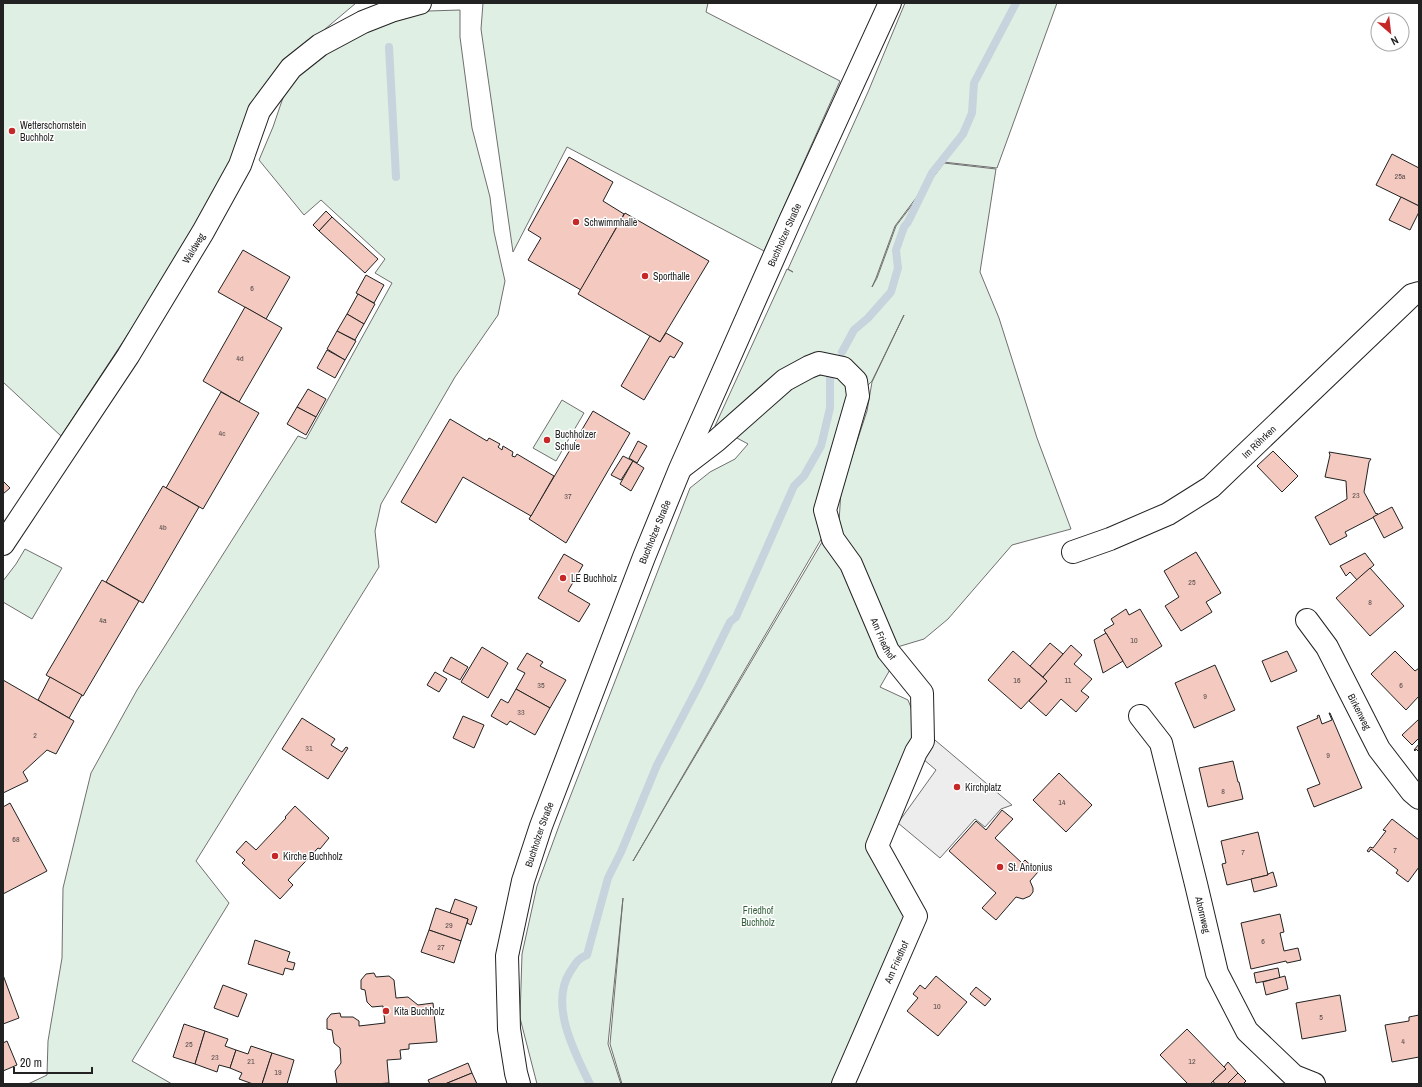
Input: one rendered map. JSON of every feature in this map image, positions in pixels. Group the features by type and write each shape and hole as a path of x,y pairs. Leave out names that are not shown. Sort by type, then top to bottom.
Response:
{"street":[{"name":"Waldweg","path":"3,544 132,349 203,232 240,166 259,110 291,68 320,45 363,22 391,11 420,3"},
{"name":"Buchholzer Straße","path":"519,1084 509,1029 507,956 523,881 544,818 644,557 680,469 789,223 890,3"},
{"name":"Im Röhrken","path":"1073,552 1110,539 1168,514 1211,487 1412,296 1419,293"},
{"name":"Am Friedhof","path":"680,469 716,441 785,380 809,367 819,363 843,368 856,382 858,396 825,510 834,539 851,564 888,651 922,693 923,741 916,752 878,846 916,916 843,1084"},
{"name":"Birkenweg","path":"1307,620 1327,647 1378,749 1412,792 1419,798"},
{"name":"Ahornweg","path":"1140,716 1161,744 1196,884 1216,973 1247,1031 1294,1076 1314,1084"}],"green space":[{"path":"3,3 356,3 286,62 229,173 149,302 61,436 3,382"},
{"path":"483,3 708,3 706,12 840,81 764,251 567,147 513,252 481,29"},
{"name":"Friedhof Buchholz","path":"905,3 1057,3 997,168 943,162 895,226 872,287 877,278 896,226 944,163 996,169 980,272 999,318 1037,438 1071,529 1012,545 948,619 924,639 894,648 891,668 880,687 908,700 920,730 875,845 908,907 837,1084 622,1084 610,1044 623,898 608,1044 621,1084 537,1084 520,1018 522,954 537,886 690,488 710,472 735,459 748,444 715,426 787,269 793,272 788,269 868,92","holes":["904,315 872,382 867,411 841,490 839,522 828,532 633,861 826,531 852,402 872,381"]},
{"path":"460,10 460,37 472,128 490,197 494,232 505,281 498,315 455,377 381,504 375,531 379,567 196,861 229,903 132,1061 172,1084 28,1084 47,1075 48,1041 62,958 63,888 91,773 137,690 298,436 306,439 392,283 375,273 385,259 321,200 304,215 259,160 273,127 289,80 329,47 399,19 428,11"},
{"path":"562,400 584,413 556,461 533,448"},
{"path":"25,549 62,568 32,619 3,602 3,581"}],"shaded area":[{"name":"Kirchplatz","path":"929,735 1012,805 1001,809 985,827 975,819 940,858 898,823 936,770 916,753"}],"building":[{"path":"1392,154 1419,168 1419,206 1376,185"},
{"name":"Schwimmhalle","path":"569,157 613,182 603,201 624,214 581,290 528,260 541,238 528,230"},
{"path":"1401,197 1419,206 1419,212 1410,230 1389,220"},
{"path":"326,211 332,217 319,231 313,225"},
{"name":"Sporthalle","path":"625,213 709,261 660,342 578,294"},
{"path":"332,217 378,259 365,273 319,231"},
{"path":"243,250 290,277 266,319 218,292"},
{"path":"366,275 384,285 374,303 356,293"},
{"path":"358,294 375,304 364,324 347,314"},
{"path":"245,307 282,328 239,402 203,381"},
{"path":"347,314 364,324 355,340 337,331"},
{"path":"337,331 356,341 345,360 327,349"},
{"path":"666,333 683,343 674,358 670,356 644,400 621,386 650,336 660,342"},
{"path":"327,350 345,360 335,378 317,368"},
{"path":"308,389 326,399 316,417 297,407"},
{"path":"221,392 259,413 203,509 166,488"},
{"path":"297,407 316,417 306,435 287,424"},
{"path":"593,411 630,433 566,543 529,519"},
{"path":"450,419 487,441 489,438 500,444 498,447 502,450 503,446 513,452 512,456 515,457 517,454 554,476 531,516 463,477 436,523 401,502"},
{"path":"638,441 647,446 637,463 629,458"},
{"path":"1273,451 1298,476 1282,492 1257,466"},
{"path":"1329,452 1371,459 1369,462 1364,492 1378,515 1345,532 1347,536 1330,545 1315,517 1347,499 1346,481 1325,477 1330,455"},
{"path":"623,456 633,461 621,480 611,475"},
{"path":"633,461 644,468 631,491 620,484"},
{"path":"3,481 10,488 3,494"},
{"path":"163,486 199,507 143,603 106,582"},
{"path":"1392,507 1403,528 1384,538 1373,517"},
{"path":"1196,552 1221,593 1206,602 1212,612 1181,631 1165,606 1179,597 1164,571"},
{"path":"1365,553 1374,565 1357,580 1350,572 1346,576 1340,566"},
{"name":"LE Buchholz","path":"564,554 583,565 568,591 590,604 579,622 538,598"},
{"path":"1370,568 1404,606 1370,636 1336,598"},
{"path":"102,580 139,601 83,696 46,675"},
{"path":"1126,609 1129,615 1140,609 1162,646 1127,668 1104,630 1114,624 1111,619"},
{"path":"1106,633 1123,661 1103,673 1094,640"},
{"path":"1050,643 1063,654 1043,677 1030,666"},
{"path":"1071,645 1082,655 1074,664 1092,679 1081,691 1089,697 1076,712 1061,699 1046,716 1029,701 1047,681 1043,677"},
{"path":"482,647 508,663 488,698 461,682"},
{"path":"1013,651 1047,681 1021,709 988,680"},
{"path":"1287,651 1297,671 1271,682 1262,661"},
{"path":"1395,651 1415,671 1419,668 1419,696 1406,710 1371,674"},
{"path":"527,653 543,662 540,666 566,680 550,708 516,689 525,673 517,669"},
{"path":"451,657 468,667 460,680 443,671"},
{"path":"1215,665 1235,710 1194,728 1175,683"},
{"path":"435,672 447,679 439,692 427,685"},
{"path":"50,677 82,695 69,718 38,700"},
{"path":"3,680 74,721 56,754 47,750 23,772 28,781 3,793"},
{"path":"516,689 550,708 535,735 510,721 507,725 491,716 501,699 508,703"},
{"path":"1329,713 1362,788 1314,807 1307,789 1320,784 1297,727 1318,718 1317,716 1319,715 1322,724 1332,720"},
{"path":"463,716 484,725 474,748 453,738"},
{"path":"302,718 335,739 331,745 342,752 346,747 348,748 328,779 282,749"},
{"path":"1419,719 1419,738 1412,745 1402,735"},
{"path":"1419,744 1419,752 1416,749 1415,751 1414,750"},
{"path":"1233,761 1243,799 1208,807 1199,768"},
{"path":"1059,773 1092,805 1066,832 1033,800"},
{"path":"10,803 47,871 3,894 3,807"},
{"name":"Kirche Buchholz","path":"295,806 329,838 320,849 318,848 288,880 293,885 280,899 242,863 245,860 236,852 246,841 256,850 286,818 285,817"},
{"name":"St. Antonius","path":"1002,810 1013,819 995,838 1022,863 1025,860 1038,872 1030,881 1033,892 1030,896 1023,899 1016,897 996,920 982,908 996,893 949,851 976,821 986,830"},
{"path":"1392,819 1419,840 1419,867 1408,882 1396,873 1398,870 1371,849 1369,852 1367,851 1370,847 1373,848 1386,831 1383,830"},
{"path":"1258,832 1268,875 1227,885 1222,864 1226,863 1221,841"},
{"path":"1273,872 1277,886 1254,892 1251,879 1268,875"},
{"path":"455,899 477,907 471,925 467,923 468,919 450,913"},
{"path":"436,908 468,919 461,941 429,930"},
{"path":"1280,914 1284,932 1280,933 1284,951 1298,948 1301,960 1287,963 1286,961 1251,969 1241,923"},
{"path":"429,930 461,941 454,963 421,952"},
{"path":"255,940 290,952 287,961 295,963 293,970 285,968 283,975 248,964"},
{"path":"1278,968 1280,978 1256,983 1254,973"},
{"path":"374,973 376,977 389,976 394,980 396,998 408,997 418,1005 433,1003 437,1042 409,1044 409,1049 400,1050 401,1059 387,1060 389,1083 337,1084 335,1071 341,1063 340,1048 334,1043 332,1030 327,1029 327,1019 331,1014 340,1013 341,1017 353,1017 359,1021 359,1026 385,1023 383,1006 372,1007 367,1002 365,990 361,989 361,980 366,974"},
{"path":"3,975 19,1018 3,1024"},
{"path":"936,976 967,1002 938,1036 907,1011 918,998 913,994 920,985 925,989"},
{"path":"1285,976 1288,989 1266,995 1263,982"},
{"path":"223,985 247,994 238,1017 214,1008"},
{"path":"976,987 991,999 985,1006 970,994"},
{"path":"1340,995 1346,1031 1302,1039 1296,1003"},
{"path":"1419,1015 1419,1057 1392,1062 1385,1025 1409,1021 1409,1017"},
{"path":"184,1024 205,1031 195,1064 173,1057"},
{"path":"1187,1029 1226,1069 1210,1084 1188,1084 1160,1055"},
{"path":"205,1031 228,1039 225,1046 236,1050 230,1068 219,1065 217,1072 195,1064"},
{"path":"7,1041 17,1065 3,1071 3,1043"},
{"path":"251,1046 272,1053 262,1084 253,1084 239,1079 242,1073 230,1068 236,1050 248,1054"},
{"path":"272,1053 294,1060 287,1084 262,1084"},
{"path":"1228,1062 1238,1073 1227,1084 1215,1084 1213,1081 1226,1069 1224,1067"},
{"path":"468,1063 472,1073 445,1084 430,1084 428,1080"},
{"path":"472,1073 477,1084 445,1084"},
{"path":"1238,1073 1246,1081 1243,1084 1227,1084"}],"waterway":[{"path":"842,352 854,330 868,318 891,292 898,268 896,250 904,227 908,222 932,173 963,134 972,113 974,83 1016,3"},
{"path":"389,47 396,177"},
{"path":"590,1084 566,1029 562,999 564,985 575,964 587,955 608,878 621,852 657,765 730,622 736,617 794,486 804,476 821,446 830,408 830,376"}],"place":[{"name":"Wetterschornstein Buchholz","path":"12,131"},
{"name":"Schwimmhalle","path":"576,222"},
{"name":"Sporthalle","path":"645,276"},
{"name":"Buchholzer Schule","path":"547,440"},
{"name":"LE Buchholz","path":"563,578"},
{"name":"Kirchplatz","path":"957,787"},
{"name":"Kirche Buchholz","path":"275,856"},
{"name":"St. Antonius","path":"1000,867"},
{"name":"Kita Buchholz","path":"386,1011"}]}
